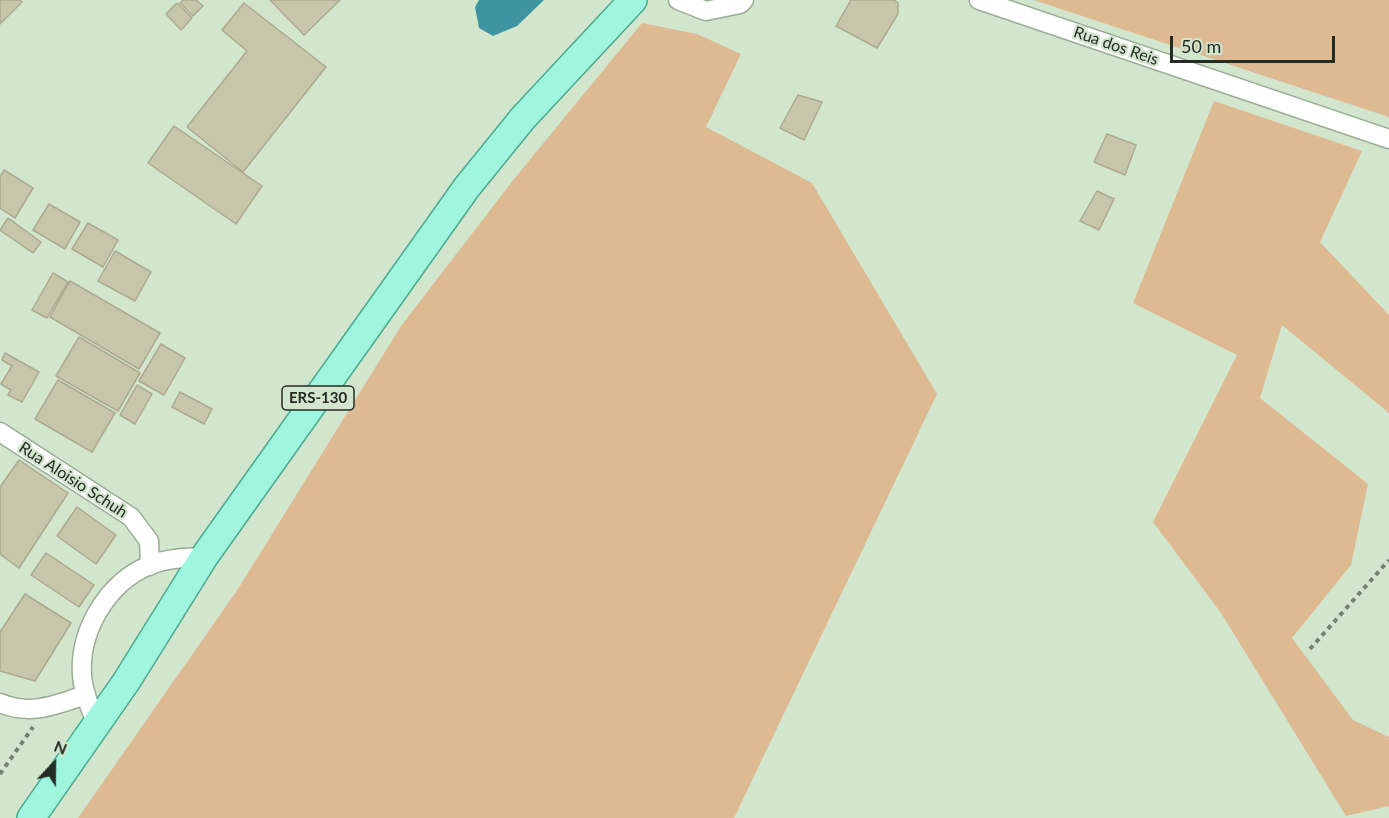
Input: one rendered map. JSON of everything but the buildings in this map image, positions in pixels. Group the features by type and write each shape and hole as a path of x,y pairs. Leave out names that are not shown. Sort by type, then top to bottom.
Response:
{"main road":[{"name":"ERS-130","path":"31,818 126,682 204,557 467,187 523,118 633,0"}],"street":[{"path":"678,0 706,11 740,4 744,0"},
{"name":"Rua dos Reis","path":"979,0 1389,139"},
{"name":"Rua Aloisio Schuh","path":"0,432 131,517 149,540 150,566"},
{"path":"96,723 85,695 82,675 87,634 97,612 111,593 129,577 150,566 177,558 204,557"},
{"path":"0,703 9,707 45,709 85,695"}],"path":[{"path":"1310,649 1389,560"},
{"path":"0,774 45,709"}],"shaded area":[{"path":"1034,0 1389,0 1389,117 1070,12"},
{"path":"642,23 697,34 741,54 706,127 812,183 937,394 734,818 78,818 238,589 401,326 514,179"},
{"path":"1214,101 1362,151 1320,242 1389,315 1389,413 1282,325 1260,398 1368,484 1351,565 1292,638 1353,720 1389,737 1389,806 1346,816 1221,613 1153,522 1237,355 1133,303"}],"water":[{"path":"479,0 544,0 517,26 493,36 479,28 475,7"}]}
